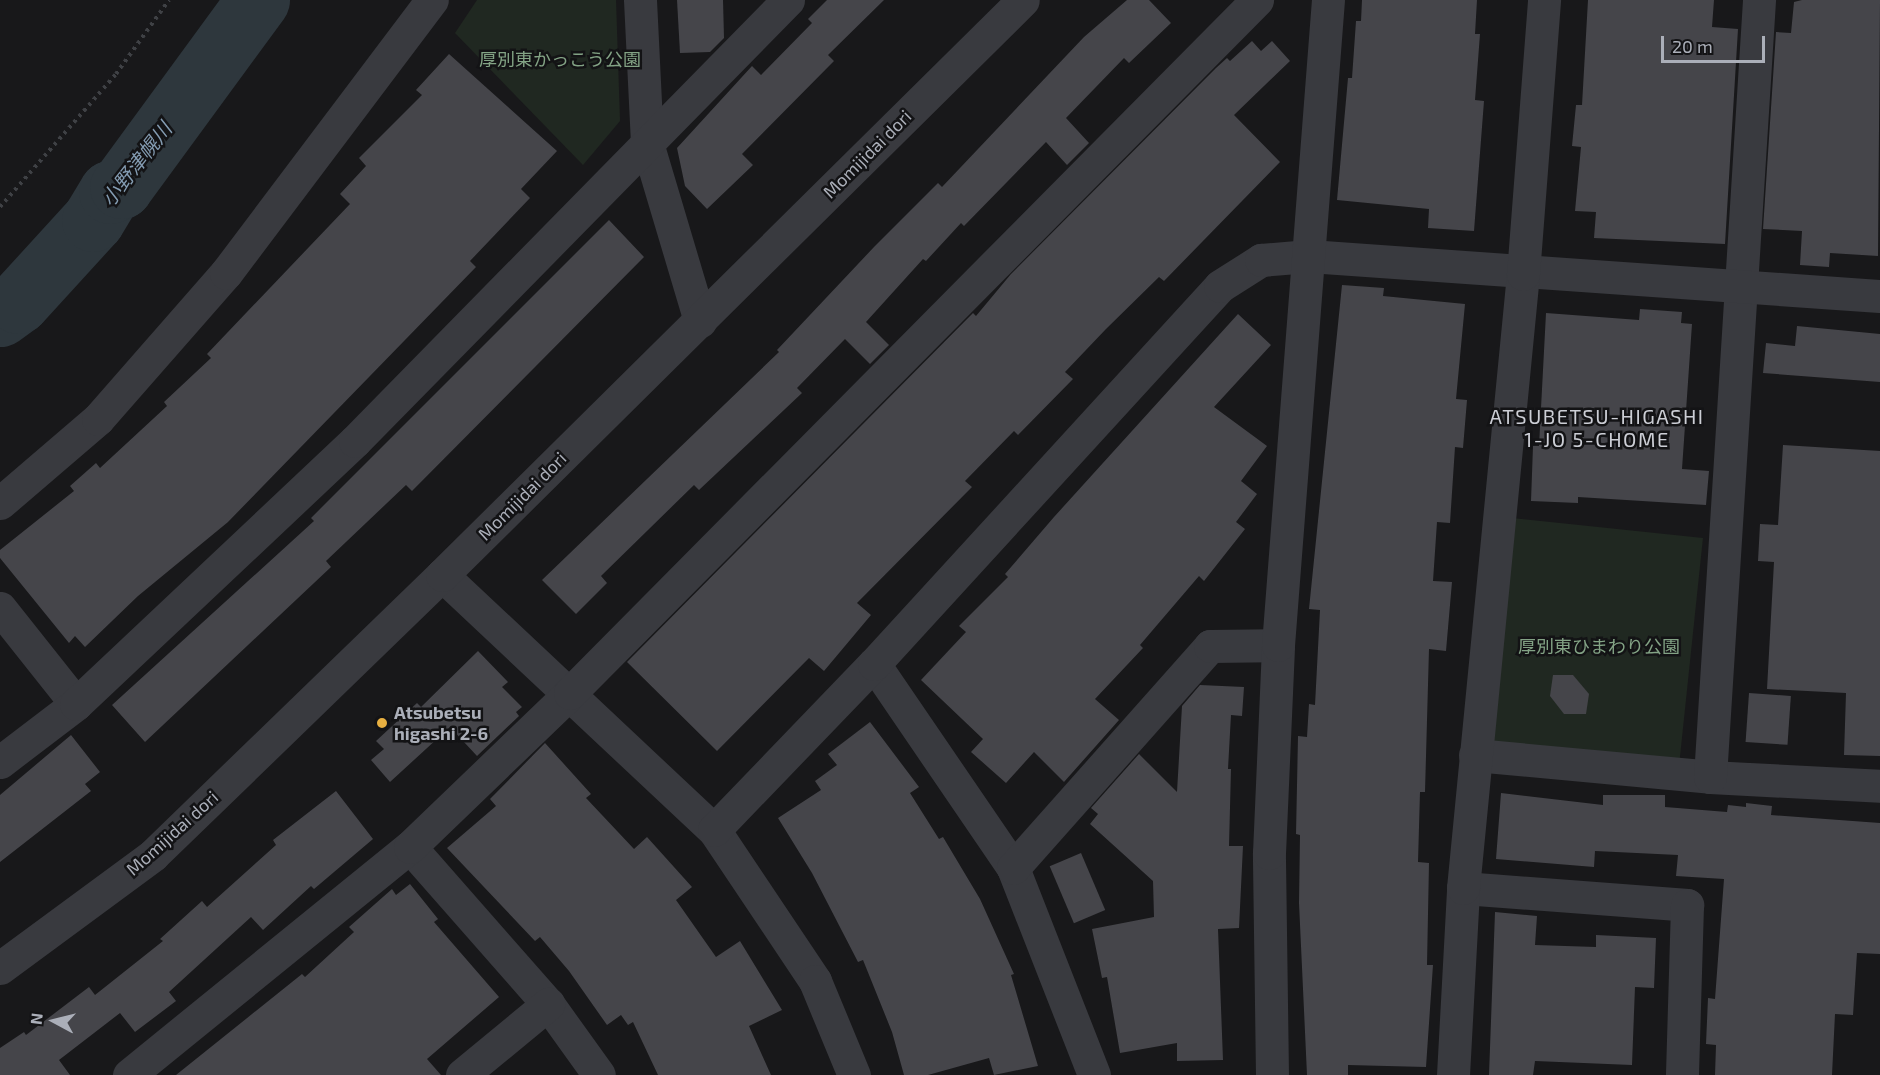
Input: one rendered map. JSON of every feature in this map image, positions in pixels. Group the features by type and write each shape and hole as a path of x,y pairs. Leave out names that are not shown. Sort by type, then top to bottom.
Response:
{"street":[{"path":"0,503 98,419 226,273 432,0"},
{"path":"640,0 647,143 700,321"},
{"path":"0,762 76,704 355,441 788,0"},
{"name":"Momijidai dori","path":"0,968 153,855 442,575 1023,0"},
{"path":"129,1075 410,847 570,693 1257,0"},
{"path":"1272,1075 1269,853 1278,645 1328,0"},
{"path":"1453,1075 1463,888 1524,274 1545,0"},
{"path":"1710,777 1760,0"},
{"path":"714,830 874,664 1220,286 1261,260 1309,256 1524,274 1880,296"},
{"path":"442,575 714,830 815,981 854,1075"},
{"path":"0,608 76,704"},
{"path":"1013,868 1210,646 1278,645"},
{"path":"874,664 1013,868 1094,1075"},
{"path":"1475,755 1710,777 1880,786"},
{"path":"410,847 548,1004 599,1075"},
{"path":"1463,888 1687,905 1682,1075"},
{"path":"462,1075 548,1004"}],"path":[{"path":"0,207 116,74 169,0"}],"green space":[{"name":"厚別東かっこう公園","path":"477,0 616,0 620,121 583,165 455,33"},
{"name":"厚別東ひまわり公園","path":"1512,518 1703,538 1679,766 1488,746"}],"building":[{"path":"677,0 723,0 724,38 710,52 680,53"},
{"path":"827,0 884,0 828,55 834,61 742,154 753,165 707,209 685,186 677,148 752,66 761,75 812,23 808,19"},
{"path":"1127,0 1149,0 1171,23 1129,63 1124,58 1066,118 1089,143 1067,165 1046,142 964,226 961,223 926,261 923,259 866,322 889,345 870,364 845,339 797,388 802,393 699,490 694,485 601,576 607,583 576,614 542,580 779,352 777,350 874,247 938,183 942,187 1084,37"},
{"path":"1362,0 1477,0 1475,34 1480,34 1475,100 1484,101 1474,231 1428,228 1429,209 1337,200 1348,78 1352,78 1356,21 1361,21"},
{"path":"1588,0 1714,0 1712,27 1738,29 1725,244 1594,238 1596,212 1575,211 1581,147 1572,146 1576,105 1582,105"},
{"path":"1802,0 1880,0 1878,256 1830,253 1829,267 1800,265 1802,231 1763,229 1776,32 1791,33 1794,2"},
{"path":"1252,41 1261,51 1272,41 1290,61 1234,115 1280,162 1164,281 1159,277 1106,329 1065,372 1073,379 1018,435 1014,431 965,481 972,487 857,603 871,615 824,671 809,658 717,751 627,662 973,313 976,316 1011,274 1216,68 1227,58 1230,61"},
{"path":"449,54 557,151 521,189 530,198 470,261 476,267 228,522 138,596 85,647 75,636 69,643 0,558 0,550 74,491 70,486 96,463 100,468 167,406 164,402 211,358 207,354 350,204 340,194 366,166 359,158 422,95 416,90"},
{"path":"609,220 644,257 412,491 406,485 326,561 331,567 145,742 112,705 314,521 311,518"},
{"path":"1342,285 1384,288 1383,296 1465,304 1456,399 1467,400 1463,448 1455,447 1450,523 1437,522 1433,581 1452,582 1446,651 1429,649 1425,792 1420,792 1418,862 1429,863 1427,965 1433,965 1426,1067 1348,1065 1348,1075 1307,1075 1299,903 1300,835 1296,834 1298,736 1307,737 1309,704 1315,705 1320,610 1309,609"},
{"path":"1640,309 1682,312 1681,323 1692,324 1682,469 1709,471 1706,505 1578,497 1578,503 1531,501 1533,446 1539,446 1546,313 1639,320"},
{"path":"1238,314 1271,345 1214,407 1267,446 1241,481 1257,494 1236,522 1245,529 1204,581 1199,576 1140,645 1143,648 1095,699 1119,720 1064,782 1034,752 1006,783 971,752 983,739 921,680 966,632 959,626 1008,577 1005,574 1054,517"},
{"path":"1797,326 1880,334 1880,382 1763,373 1766,343 1795,346"},
{"path":"1783,445 1880,451 1880,756 1844,755 1846,693 1767,689 1774,562 1758,561 1760,524 1778,525"},
{"path":"478,651 508,682 502,687 522,707 516,712 519,716 477,756 450,727 390,782 371,760 384,749 376,741 417,703 421,707"},
{"path":"1553,675 1573,675 1589,694 1586,714 1564,714 1550,696"},
{"path":"1200,685 1244,687 1242,716 1231,715 1228,769 1231,769 1229,846 1243,846 1239,928 1218,929 1223,1060 1177,1061 1177,1043 1120,1053 1107,977 1102,978 1092,929 1154,917 1153,881 1090,824 1098,814 1091,808 1139,754 1177,792 1182,706"},
{"path":"1749,693 1791,696 1787,745 1746,742"},
{"path":"870,722 919,787 910,793 939,839 943,837 980,899 1014,974 1011,975 1038,1066 994,1075 989,1058 928,1075 904,1075 892,1032 863,960 858,962 812,873 778,818 821,790 815,781 837,765 828,754"},
{"path":"71,735 100,772 85,784 91,791 0,862 0,795"},
{"path":"545,743 591,794 586,798 634,849 647,837 692,887 676,900 716,957 740,941 782,1010 749,1026 771,1075 658,1075 633,1022 628,1025 621,1015 607,1025 569,971 540,937 535,941 447,848 496,806 490,799"},
{"path":"336,791 373,839 314,889 311,886 263,930 251,917 169,992 176,1001 135,1032 120,1013 59,1060 70,1075 0,1075 0,1048 24,1032 26,1035 89,987 95,995 163,941 160,939 202,901 207,907 276,845 273,840"},
{"path":"1501,793 1603,805 1603,795 1665,795 1665,807 1727,812 1728,805 1746,807 1746,803 1772,806 1771,815 1880,823 1880,954 1857,953 1853,1015 1835,1014 1832,1075 1715,1075 1716,1045 1706,1044 1708,998 1715,999 1724,879 1676,876 1678,855 1595,851 1594,867 1496,859"},
{"path":"1081,853 1105,910 1074,923 1050,866"},
{"path":"410,884 438,919 434,922 499,997 427,1059 441,1075 176,1075 302,974 305,977 354,932 349,927 392,889 396,895"},
{"path":"1495,912 1537,916 1535,945 1596,947 1596,935 1656,938 1654,988 1635,987 1632,1065 1535,1061 1533,1075 1489,1075"}],"waterway":[{"name":"小野津幌川","path":"0,315 18,302 93,220 110,192 121,187 258,0"}],"place":[{"name":"Atsubetsu higashi 2-6","path":"382,723"}],"district":[{"name":"ATSUBETSU-HIGASHI 1-JO 5-CHOME","path":"1597,428"}]}
